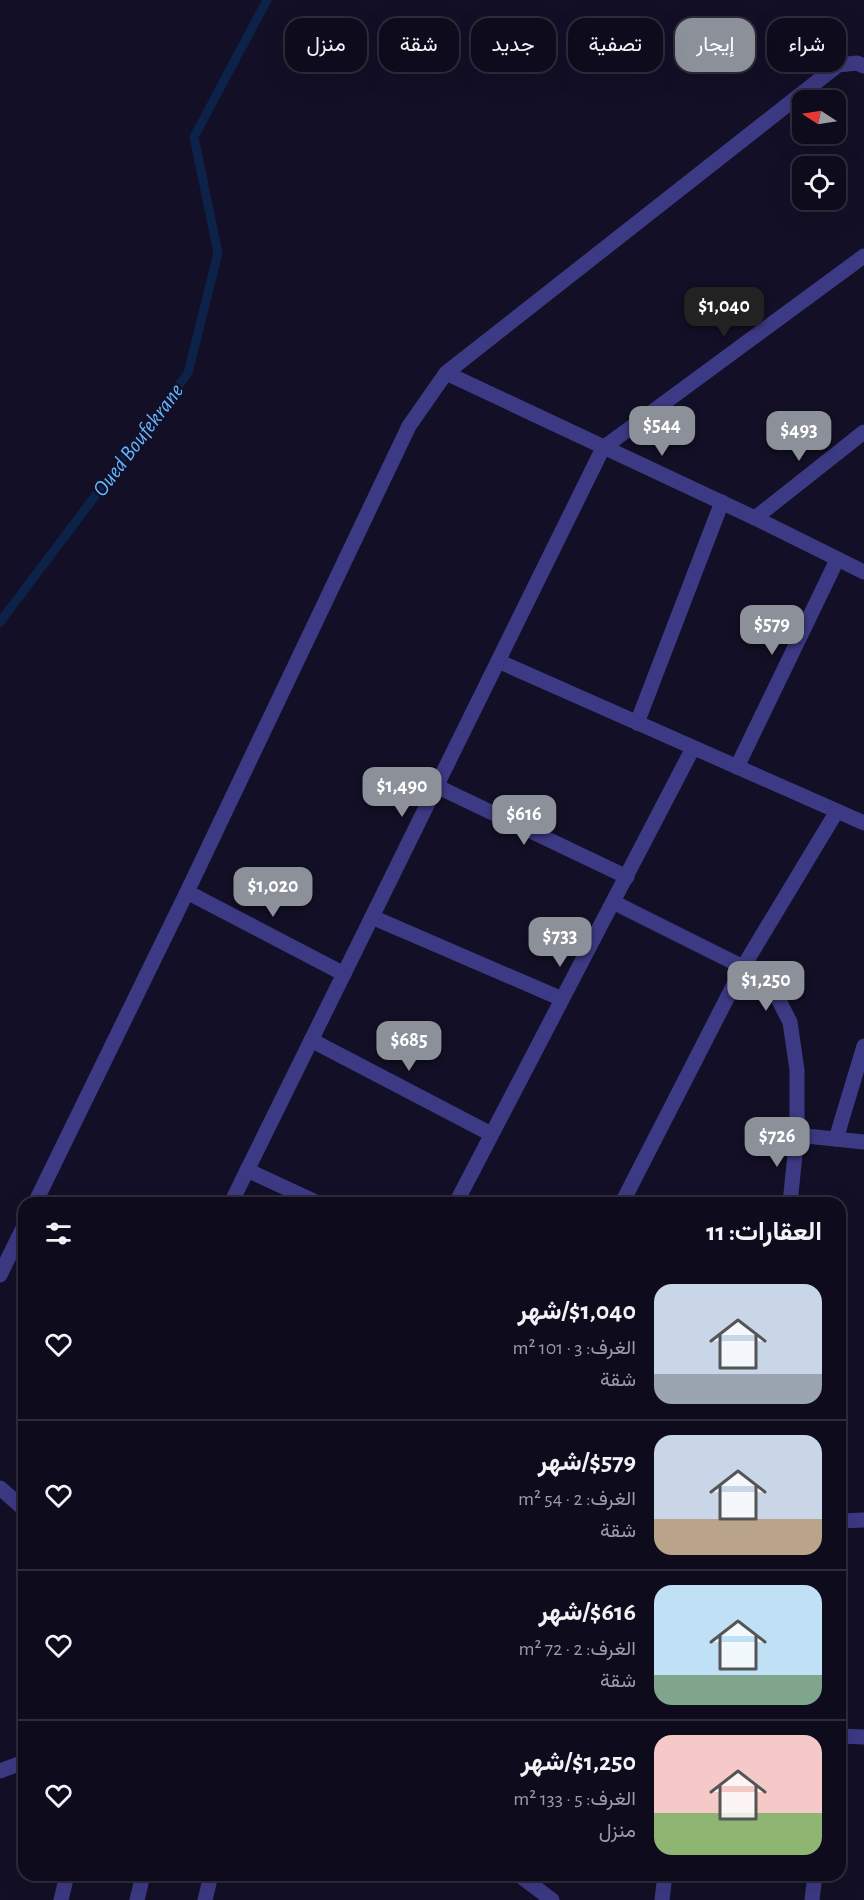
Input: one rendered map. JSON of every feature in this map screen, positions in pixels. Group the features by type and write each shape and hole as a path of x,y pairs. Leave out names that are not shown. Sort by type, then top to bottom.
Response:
{"street":[{"path":"38,1197 187,892 409,426 446,373 837,65 858,63 864,66"},
{"path":"234,1197 603,448 864,256"},
{"path":"446,373 722,502 864,572"},
{"path":"755,518 864,432"},
{"path":"636,723 722,502"},
{"path":"737,767 837,560"},
{"path":"498,661 864,823"},
{"path":"459,1197 693,748"},
{"path":"436,786 627,877"},
{"path":"625,1197 743,967 837,812"},
{"path":"187,892 344,974"},
{"path":"613,902 743,967 773,989 790,1022 797,1070 797,1135 791,1197"},
{"path":"372,918 562,999"},
{"path":"311,1040 492,1134"},
{"path":"836,1139 864,1046"},
{"path":"797,1135 864,1142"},
{"path":"247,1170 305,1197"},
{"path":"0,1275 18,1238"},
{"path":"0,1488 18,1504"},
{"path":"846,1521 864,1520"},
{"path":"846,1736 864,1737"},
{"path":"0,1771 18,1764"},
{"path":"60,1900 65,1881"},
{"path":"137,1900 142,1881"},
{"path":"206,1900 210,1881"},
{"path":"527,1881 552,1900"},
{"path":"662,1900 664,1881"},
{"path":"812,1900 814,1881"}],"waterway":[{"name":"Oued Boufekrane","path":"0,622 188,373 218,253 194,137 267,0"}]}
